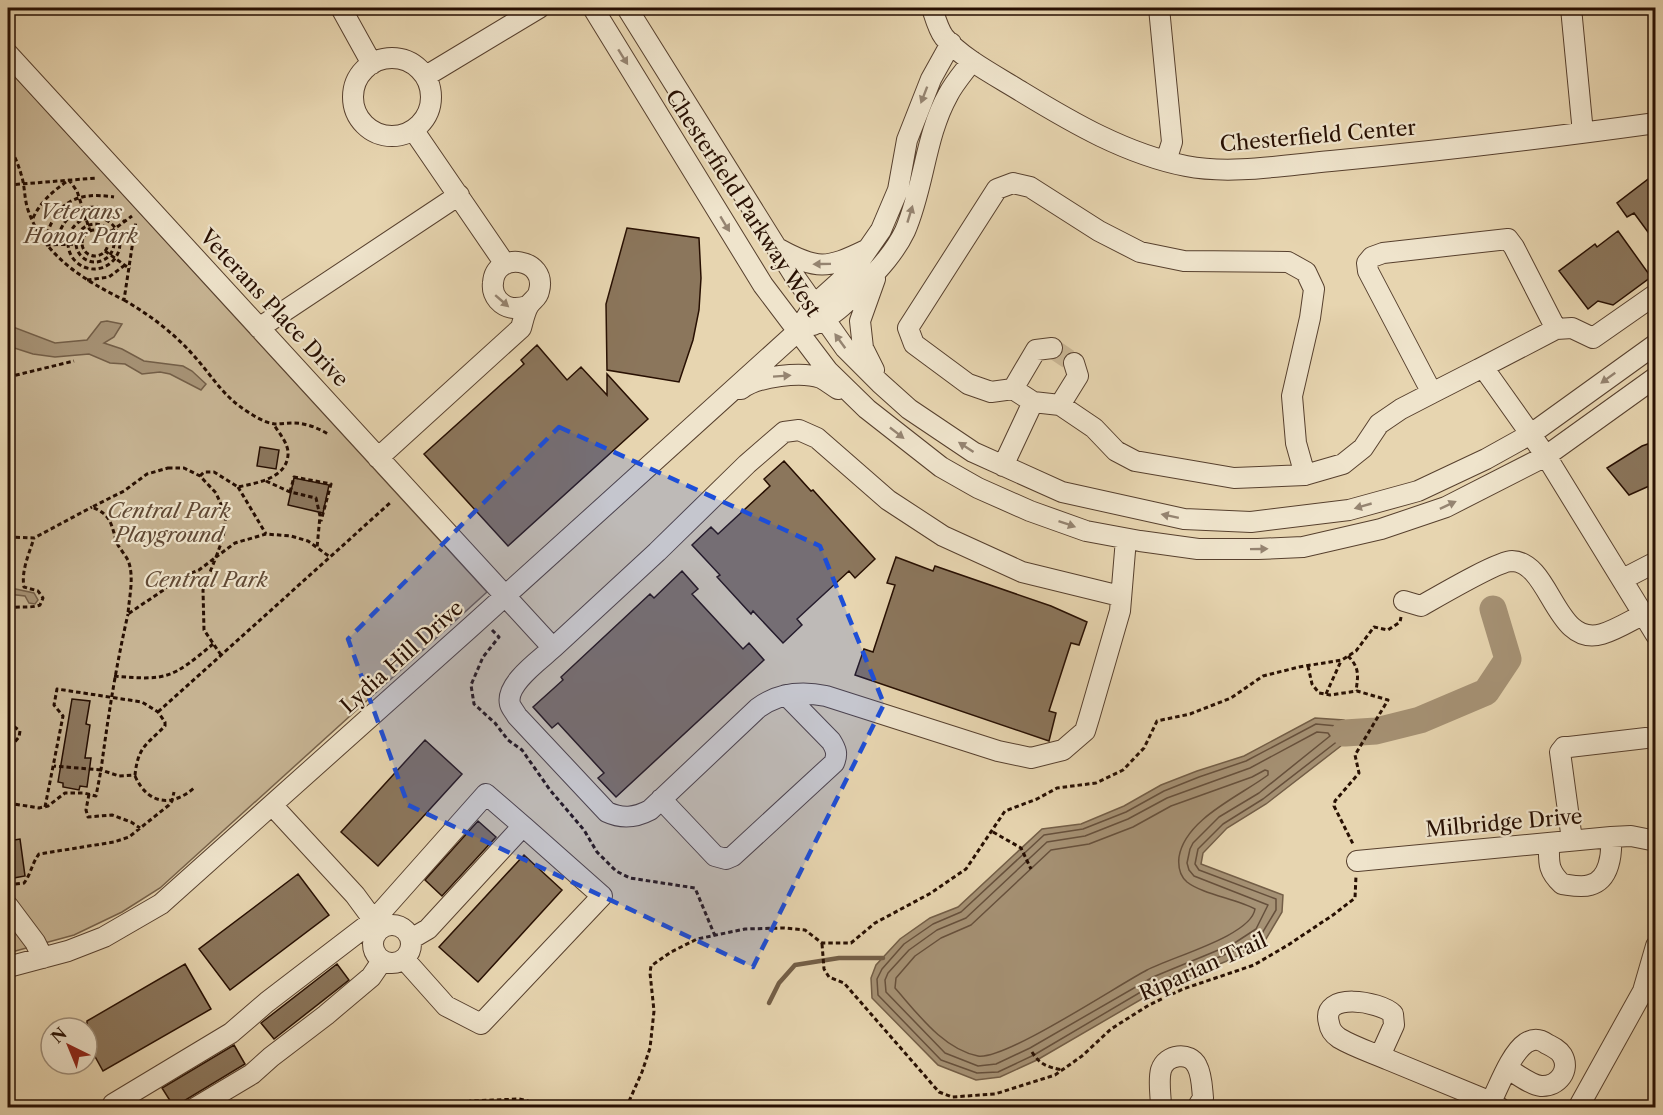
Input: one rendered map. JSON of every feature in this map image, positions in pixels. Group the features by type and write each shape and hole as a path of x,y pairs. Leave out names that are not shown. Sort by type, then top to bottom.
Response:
{"street":[{"path":"341,8 372,64"},
{"path":"426,76 539,8"},
{"name":"Chesterfield Parkway West","path":"593,8 763,285 828,371 863,406 941,467 978,488 1030,511 1086,531 1198,549 1303,547 1346,538 1414,519 1446,507 1546,456 1656,377"},
{"name":"Chesterfield Parkway West","path":"627,8 776,248 845,348 909,409 972,452 1062,492 1184,519 1251,522 1349,510 1418,491 1486,459 1531,434 1656,344"},
{"name":"Chesterfield Center","path":"932,8 944,37 972,61 1107,140 1147,157 1189,167 1228,170 1402,154 1656,123"},
{"path":"1159,8 1172,142 1166,161"},
{"path":"1571,8 1583,133"},
{"path":"797,332 820,312 881,230 898,190 907,140 930,79 951,43"},
{"name":"Veterans Place Drive","path":"8,54 553,648"},
{"path":"392,58 405,60 417,66 426,76 431,88 432,100 423,122 414,130 395,136 376,133 365,126 357,115 353,102 354,89 359,77 379,60 392,58"},
{"path":"820,312 850,300 896,248 905,229 933,132 948,95 972,61"},
{"path":"414,130 505,264"},
{"path":"1305,475 1296,443 1292,396 1310,318 1314,289 1306,272 1288,262 1184,261 1140,252 1099,231 1030,187 1013,183 997,189 908,327 914,344 968,384 991,392 1013,389 1034,402 1060,405 1094,428 1116,451 1135,461 1234,478 1305,475 1343,464 1363,448 1379,423 1401,409 1556,329 1572,328 1593,338 1656,294"},
{"path":"259,328 459,195"},
{"path":"1432,393 1368,271 1367,263 1372,257 1383,253 1508,239 1556,329"},
{"path":"776,248 803,262 821,265 842,262 868,249"},
{"path":"514,261 523,262 537,273 540,282 539,291 535,300 528,306 519,309 510,308 501,304 495,296 492,288 493,278 497,270 505,264 514,261"},
{"path":"880,383 863,348 860,321 871,287 882,266"},
{"path":"378,458 521,327 528,306"},
{"name":"Lydia Hill Drive","path":"8,967 68,951 104,937 161,904 797,332"},
{"path":"1013,389 1036,350 1052,348"},
{"path":"1060,405 1078,376 1074,363"},
{"path":"1479,369 1485,370 1546,456 1656,635"},
{"path":"696,423 749,383 780,375 821,378 863,406"},
{"path":"1004,466 1034,402"},
{"path":"1120,596 1022,572 943,536 888,500 817,438 800,430 784,432 747,464 657,552 519,679 510,694 510,705 607,812 623,817 634,817 650,810 758,708 770,699 786,695 810,693 826,696 998,751 1030,758 1063,750 1085,731 1120,611 1126,538"},
{"path":"1404,601 1421,606 1495,566 1510,561 1518,562 1528,568 1542,583 1568,625 1583,633 1595,636 1603,634 1644,614"},
{"path":"1623,579 1656,561"},
{"path":"661,799 715,856 726,859 733,856 834,763 836,757 836,750 831,741 786,695"},
{"path":"1572,840 1560,752 1564,747 1646,738"},
{"path":"111,1107 231,1033 267,1002 377,924 486,794 602,896 481,1024 446,1006 405,960"},
{"path":"272,805 355,895 377,924 373,946 376,955 382,961 394,964 405,960 411,950 411,939 406,931 398,926 377,924"},
{"path":"411,939 428,929 523,826"},
{"name":"Milbridge Drive","path":"1357,861 1611,837 1631,836 1656,841"},
{"path":"1549,843 1549,863 1551,872 1556,878 1562,884 1590,885 1600,880 1609,862 1612,855 1611,837"},
{"path":"8,906 35,942 43,958"},
{"path":"1578,1107 1649,995 1656,946"},
{"path":"195,1107 252,1074 271,1056 326,1016 371,977 382,961"},
{"path":"1161,1107 1160,1073 1162,1066 1179,1056 1192,1059 1197,1064 1203,1098 1197,1107"},
{"path":"1380,1056 1496,1105 1508,1069"}],"path":[{"path":"8,144 22,175 28,210 32,219 45,243 61,262 86,280 144,312 196,357 220,389 256,417 273,424 308,425 328,434"},
{"path":"8,185 97,178"},
{"path":"69,180 77,190 90,231"},
{"path":"32,219 45,199 69,180"},
{"path":"45,243 49,226 57,212 69,202 88,195 114,197"},
{"path":"57,244 62,227 68,218 82,209 101,207 117,214 124,221"},
{"path":"105,236 132,216"},
{"path":"97,217 116,228 121,243 116,259 100,269 87,269 76,262 69,251 68,244 70,233 74,228 86,219 97,217"},
{"path":"124,300 136,221"},
{"path":"88,226 102,226 110,232 113,241 110,254 101,261 89,261 80,255 76,244 79,233 88,226"},
{"path":"99,230 105,236 108,243 105,251 98,256 91,256 84,251 81,244 84,236 90,231 99,230"},
{"path":"45,243 81,244"},
{"path":"105,251 130,269"},
{"path":"87,269 91,256"},
{"path":"86,280 109,277 125,265"},
{"path":"8,376 74,360"},
{"path":"238,487 266,481 282,468 288,456 285,442 273,424"},
{"path":"8,537 34,538 124,491 147,474 168,468 184,468 200,476 216,493 226,516 223,537 203,590 204,630 221,656"},
{"path":"200,476 204,471 214,472 238,487 266,534"},
{"path":"290,492 294,477 331,484 319,526"},
{"path":"266,481 290,492 316,498 320,516 317,548"},
{"path":"158,712 391,502"},
{"path":"8,803 45,807 65,794 96,795 114,676 128,614 131,579 129,561 121,552 112,524 102,511 92,507"},
{"path":"128,614 176,579 199,570 235,543 266,534 291,536 308,541 330,557"},
{"path":"8,609 19,606 33,608 40,605 43,598 38,591 24,587 23,582 24,569 34,538"},
{"path":"626,1107 650,1048 654,1011 650,973 651,966 656,962 697,939 746,929 805,930 822,943 851,943 874,923 931,892 966,869 1005,811 1037,799 1057,788 1096,783 1122,770 1144,748 1157,721 1190,714 1231,698 1263,676 1342,660 1356,651 1374,627 1388,630 1400,622 1404,601"},
{"path":"114,676 147,679 168,676 182,670 213,644"},
{"path":"1348,656 1359,672 1356,691"},
{"path":"1308,666 1312,684 1319,693 1326,694 1342,660"},
{"path":"45,807 63,716 54,705 57,689 142,702 158,712 165,726 142,748 137,757 135,776 143,789 158,799 172,801 179,799 194,788"},
{"name":"Riparian Trail","path":"822,943 824,969 829,978 844,983 939,1092 952,1097 996,1094 1055,1075 1082,1056 1111,1029 1149,1005 1183,989 1254,965 1288,945 1355,898 1357,861 1355,848 1334,806 1335,801 1359,773 1355,755 1388,700 1356,691 1326,694"},
{"path":"8,722 20,731 19,737 8,750"},
{"path":"54,766 100,770 119,776 135,776"},
{"path":"8,885 24,883 39,854 114,842 129,837 172,801 174,792"},
{"path":"89,794 86,815 88,817 112,815 140,828"},
{"path":"993,831 1021,848 1031,869"},
{"path":"693,883 696,888"},
{"path":"1032,1052 1043,1065 1062,1070"},
{"path":"462,1107 470,1101 519,1099 528,1101 536,1107"}],"highlighted area":[{"path":"559,427 820,546 884,704 753,967 408,805 348,639"}],"green space":[{"name":"Central Park","path":"8,69 487,592 160,888 122,912 74,935 8,953"}],"water":[{"path":"101,322 122,324 114,337 104,343 122,349 144,361 183,366 206,384 201,390 170,374 160,372 142,374 125,364 110,363 89,354 55,357 33,354 8,346 8,325 55,343 87,340"},
{"path":"8,586 34,593 38,600 35,604 29,603 25,596 8,594"},
{"path":"1315,718 1344,720 1346,742 1266,804 1227,828 1203,853 1201,864 1283,895 1282,912 1266,939 1239,956 1159,989 1037,1060 1000,1077 976,1080 938,1065 872,998 871,978 876,965 900,939 930,918 958,907 1042,829 1081,824 1124,806 1161,785 1244,756"}],"building":[{"path":"1656,173 1656,243 1634,213 1627,217 1617,203"},
{"path":"627,228 699,238 701,278 699,310 693,340 679,382 607,370 606,304"},
{"path":"1618,231 1651,277 1613,305 1598,301 1588,309 1559,271 1595,244 1597,247"},
{"path":"537,345 567,380 581,367 607,395 607,374 648,419 508,546 424,454 524,364 521,360"},
{"path":"1656,441 1656,483 1629,495 1607,468 1642,446"},
{"path":"260,447 279,450 276,469 257,466"},
{"path":"784,461 875,559 855,578 849,571 797,619 802,625 783,643 753,611 751,614 692,545 711,527 718,534 770,486 764,479"},
{"path":"294,478 329,485 323,513 288,505"},
{"path":"896,557 933,571 935,566 1051,606 1087,622 1079,645 1071,643 1049,711 1056,713 1049,741 855,675 864,649 873,652 895,585 887,583"},
{"path":"682,571 698,589 692,594 743,649 749,643 764,660 616,797 598,778 604,773 558,723 552,728 533,707 563,680 561,677 650,594 654,598"},
{"path":"72,699 90,701 86,724 90,725 85,758 91,758 87,787 80,786 79,790 63,787 63,783 58,782"},
{"path":"425,740 462,774 378,866 341,832"},
{"path":"478,821 496,837 442,896 425,880"},
{"path":"20,839 25,876 8,879 8,841"},
{"path":"524,855 562,890 478,982 439,947"},
{"path":"298,874 329,915 230,990 199,949"},
{"path":"185,964 211,1009 103,1071 99,1064 99,1016 96,1016"},
{"path":"337,964 349,980 274,1039 261,1023"},
{"path":"234,1045 245,1064 174,1107 162,1088"}],"waterway":[{"path":"1345,733 1376,731 1420,720 1486,692 1508,659 1493,609"},
{"path":"769,1003 779,983 795,965 839,958 883,958"}],"tunnel":[{"path":"1052,348 1074,363"}],"park label":[{"name":"Veterans Honor Park","path":"81,224"},
{"name":"Central Park Playground","path":"169,523"}]}
